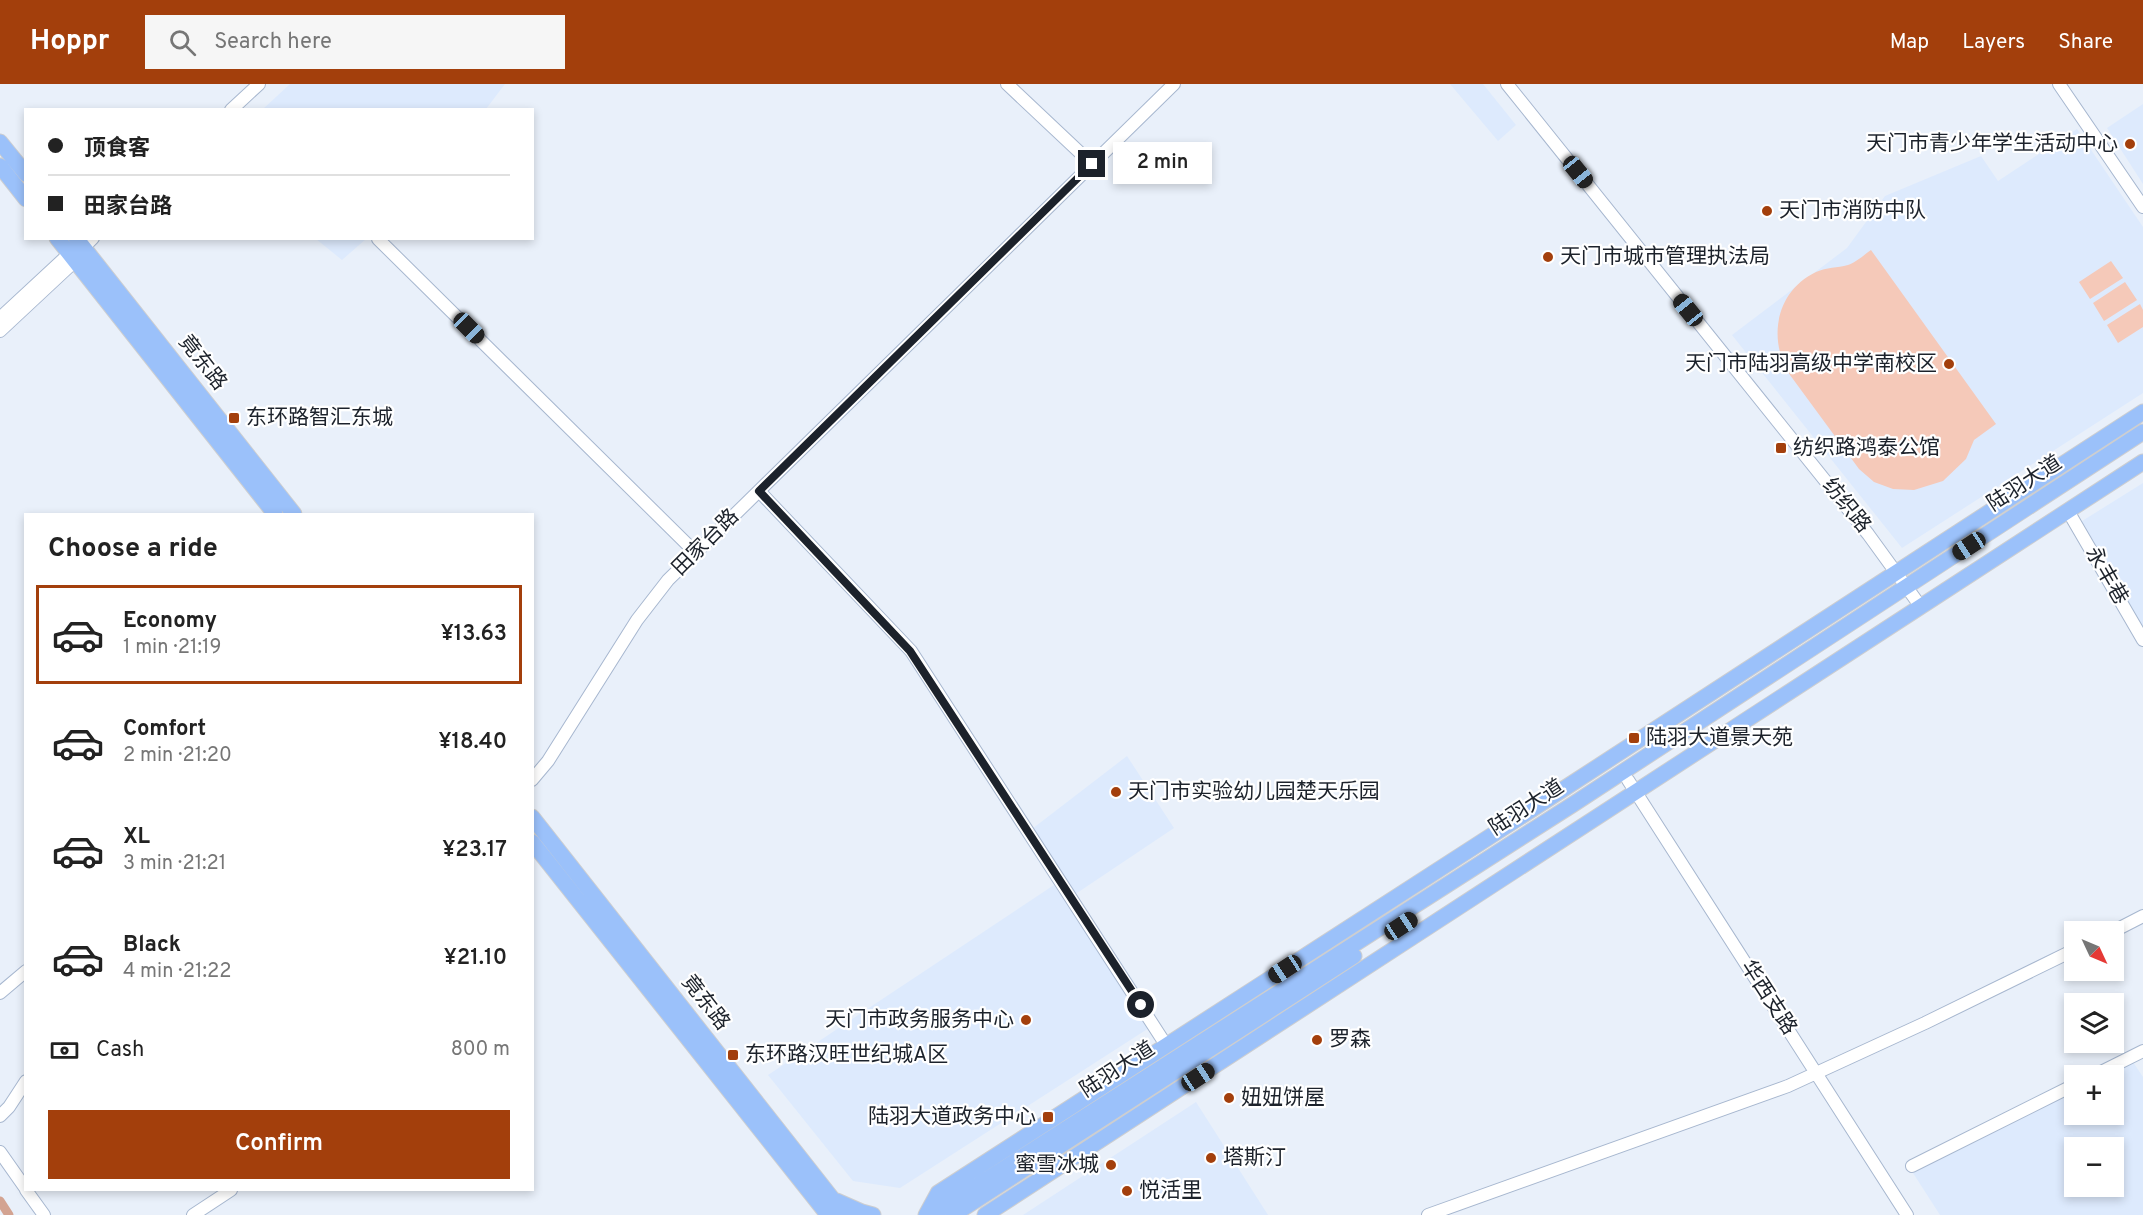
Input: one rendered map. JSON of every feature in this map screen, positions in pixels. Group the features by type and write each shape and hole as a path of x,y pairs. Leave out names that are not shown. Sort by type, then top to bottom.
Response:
{"main road":[{"path":"0,142 24,172"},
{"path":"0,166 24,196"},
{"name":"竟东路","path":"61,240 79,248 293,513"},
{"name":"竟东路","path":"79,248 274,513"},
{"path":"926,1215 938,1193 2143,412"},
{"name":"陆羽大道","path":"953,1215 1632,787 1909,591 2143,432"},
{"name":"陆羽大道","path":"931,1215 2143,443"},
{"path":"985,1215 1632,787 1921,607 2143,462"},
{"name":"竟东路","path":"534,820 822,1196 828,1215"},
{"name":"竟东路","path":"534,844 822,1196 845,1215"},
{"path":"821,1215 822,1196 873,1215"}],"street":[{"path":"233,108 259,84"},
{"path":"1007,84 1092,164"},
{"name":"田家台路","path":"534,778 548,761 637,620 668,580 1174,84"},
{"name":"纺织路","path":"1507,84 1868,534 1921,607"},
{"path":"2060,84 2143,207"},
{"path":"380,240 695,552"},
{"path":"0,318 79,248"},
{"path":"0,331 79,248"},
{"path":"759,491 910,651 1167,1045"},
{"name":"永丰巷","path":"2068,511 2143,640"},
{"name":"华西支路","path":"1632,787 1907,1215"},
{"path":"2124,926 2143,916"},
{"path":"1428,1215 1817,1074 2064,955"},
{"path":"0,993 24,973"},
{"path":"2115,1065 2143,1051"},
{"path":"0,1116 24,1084"},
{"path":"1912,1166 2064,1090"},
{"path":"0,1152 24,1186"},
{"path":"193,1215 229,1191"},
{"path":"28,1192 44,1215"}],"shaded area":[{"path":"290,84 505,84 487,108 264,108"},
{"path":"1450,84 1483,84 1516,125 1498,141"},
{"name":"天门市青少年学生活动中心","path":"2143,104 2143,184 2107,128"},
{"name":"天门市陆羽高级中学南校区","path":"2077,129 2143,227 2143,393 1902,548 1732,335 1847,248 1885,196 1981,156 1998,181"},
{"path":"317,240 365,240 342,260"},
{"path":"1871,250 1996,424 1974,440 1966,459 1943,481 1914,490 1893,489 1874,482 1859,469 1790,375 1779,346 1779,317 1784,303 1802,280 1824,269 1851,264"},
{"path":"2111,261 2123,278 2090,299 2079,282"},
{"path":"2125,282 2137,300 2104,321 2093,303"},
{"path":"2140,304 2143,310 2143,327 2118,343 2107,325"},
{"path":"2143,483 2143,631 2079,523"},
{"name":"天门市实验幼儿园楚天乐园","path":"1127,756 1174,828 1074,895 1032,829"},
{"path":"1054,885 1149,1028 900,1188 853,1181 768,1075"},
{"path":"2133,1062 2143,1077 2143,1215 1940,1215 1913,1173 2064,1097 2064,1125 2124,1125 2124,1066"},
{"path":"1196,1102 1268,1215 1023,1215"}],"waterway":[{"path":"0,1201 9,1215"}],"place":[{"name":"天门市青少年学生活动中心","path":"2130,144"},
{"name":"天门市消防中队","path":"1767,211"},
{"name":"天门市城市管理执法局","path":"1548,257"},
{"name":"天门市陆羽高级中学南校区","path":"1949,364"},
{"name":"东环路智汇东城","path":"234,418"},
{"name":"纺织路鸿泰公馆","path":"1781,448"},
{"name":"陆羽大道景天苑","path":"1634,738"},
{"name":"天门市实验幼儿园楚天乐园","path":"1116,792"},
{"name":"天门市政务服务中心","path":"1026,1020"},
{"name":"罗森","path":"1317,1040"},
{"name":"东环路汉旺世纪城A区","path":"733,1055"},
{"name":"妞妞饼屋","path":"1229,1098"},
{"name":"陆羽大道政务中心","path":"1048,1117"},
{"name":"塔斯汀","path":"1211,1158"},
{"name":"蜜雪冰城","path":"1111,1165"},
{"name":"悦活里","path":"1127,1191"}],"route":[{"path":"1092,164 759,491 910,651 1141,1005"}]}
